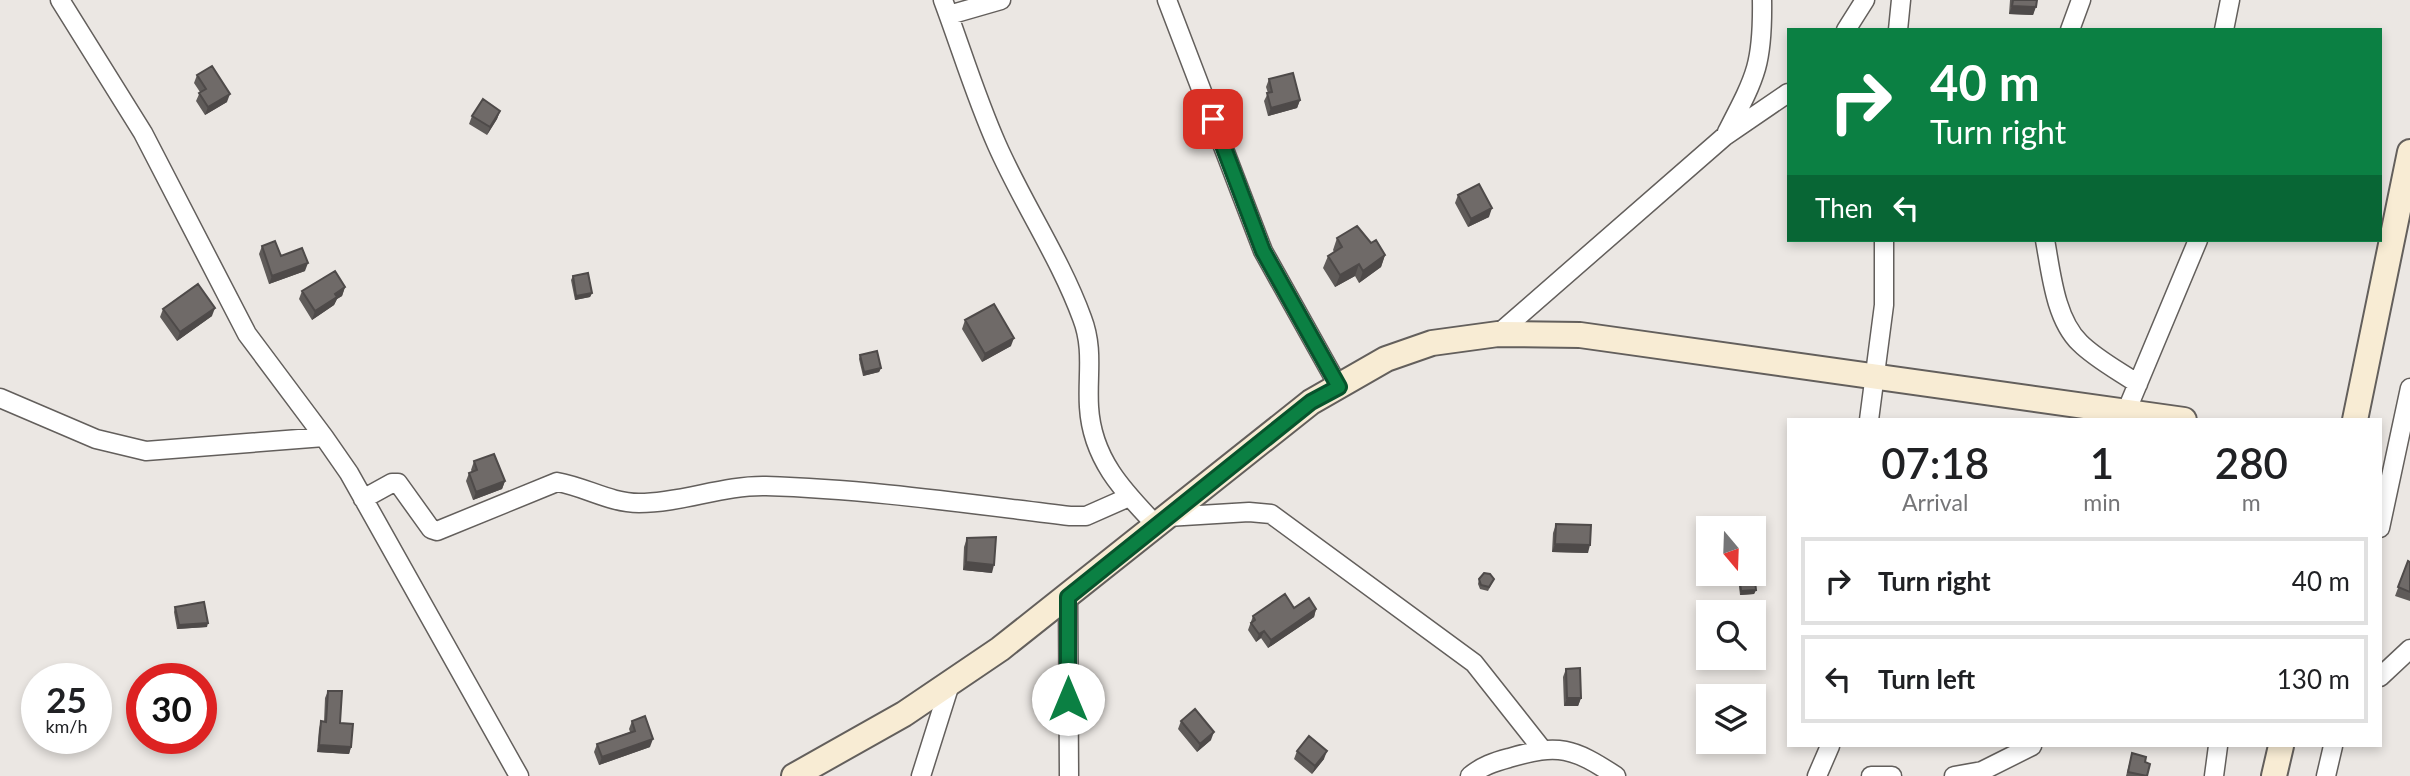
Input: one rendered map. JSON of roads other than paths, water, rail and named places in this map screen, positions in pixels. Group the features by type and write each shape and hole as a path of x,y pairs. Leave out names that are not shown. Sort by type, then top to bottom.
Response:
{"street":[{"path":"1001,0 946,8 997,145 1068,283 1083,320 1091,363 1089,406 1097,449 1114,479 1129,497 1161,521 1249,512 1271,514 1474,663 1542,749"},
{"path":"1167,0 1263,251 1339,387"},
{"path":"1725,136 1757,73 1762,38 1762,0"},
{"path":"1847,28 1865,0"},
{"path":"1898,28 1900,0"},
{"path":"2071,28 2081,0"},
{"path":"2224,28 2230,0"},
{"path":"64,4 143,133 247,334 324,437 363,499 519,776"},
{"path":"1499,334 1725,136 1787,94"},
{"path":"2356,418 2410,152"},
{"path":"1869,418 1884,305 1884,242"},
{"path":"2045,242 2059,301 2073,335 2081,344 2138,384"},
{"path":"2126,412 2197,242"},
{"path":"806,774 950,684 1068,597 1311,402 1386,359 1432,343 1499,334 1580,335 2170,418"},
{"path":"2382,519 2410,388"},
{"path":"0,398 96,439 146,451 324,437"},
{"path":"363,499 398,483 431,529 437,531 557,482 607,499 631,503 652,502 742,486 768,486 896,496 1070,516 1086,516 1129,497"},
{"path":"1068,597 1069,776"},
{"path":"2382,675 2410,649"},
{"path":"921,776 950,684"},
{"path":"1817,776 1830,747"},
{"path":"1954,776 1982,771 2030,747"},
{"path":"2214,776 2218,747"},
{"path":"2274,776 2281,747"},
{"path":"2326,776 2333,747"},
{"path":"1470,776 1488,764 1542,749 1576,752 1616,776"},
{"path":"1871,776 1892,776"}]}
